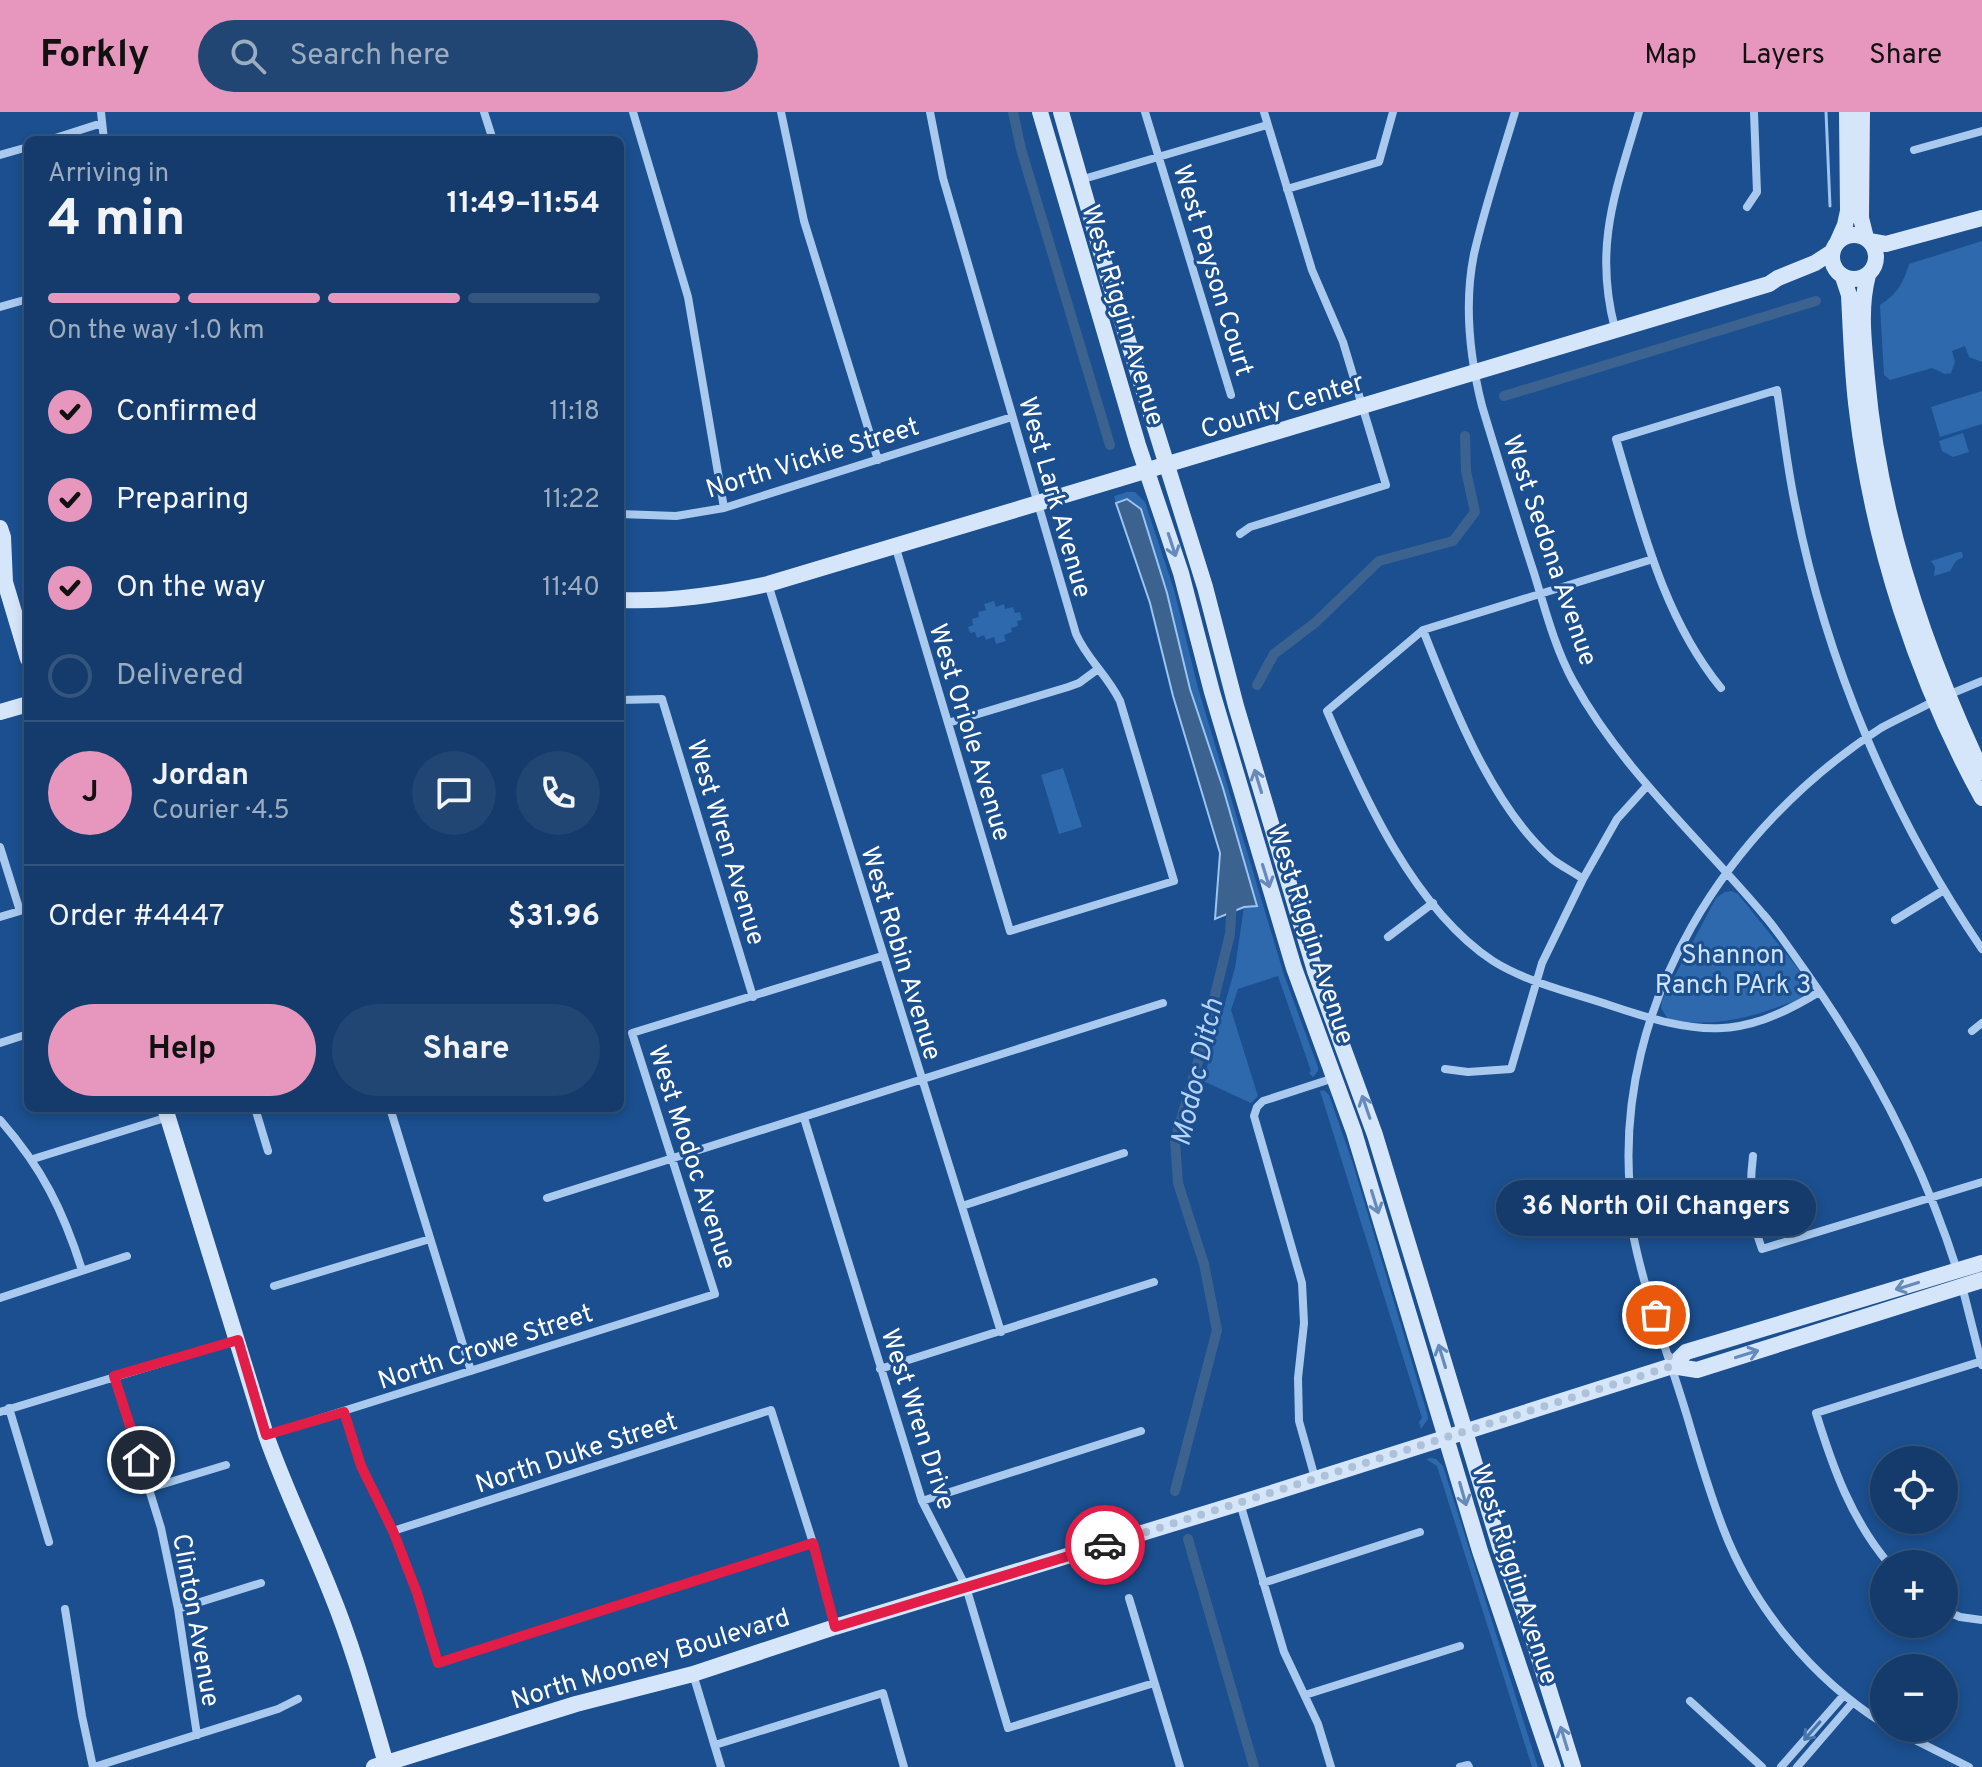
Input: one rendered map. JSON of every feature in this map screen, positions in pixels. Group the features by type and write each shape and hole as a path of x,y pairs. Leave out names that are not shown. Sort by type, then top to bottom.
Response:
{"street":[{"path":"101,112 104,136"},
{"path":"484,112 492,136"},
{"path":"633,112 688,297 724,508"},
{"path":"781,112 804,221 878,460"},
{"name":"West Lark Avenue","path":"930,112 943,178 1076,634 1081,646 1107,678 1120,701 1174,881 1010,931"},
{"name":"West Riggin Avenue","path":"1040,112 1147,471 1178,564 1212,692 1291,958 1366,1170 1480,1551 1553,1767"},
{"path":"1050,112 1066,168 1079,180 1267,125"},
{"name":"West Riggin Avenue","path":"1061,112 1079,180 1205,587 1236,706 1315,971 1375,1135 1464,1431 1573,1767"},
{"name":"West Payson Court","path":"1145,112 1231,395"},
{"path":"1240,534 1250,527 1386,485 1343,342 1312,270 1264,112"},
{"path":"1287,189 1379,162 1393,112"},
{"name":"West Sedona Avenue","path":"1515,112 1474,256 1470,299 1474,372 1548,622 1572,679 1612,742 1646,787 1727,871 1766,917 1859,1053 1899,1126 1931,1198 1960,1278 1982,1363"},
{"path":"1615,329 1605,282 1606,235 1639,112"},
{"path":"1747,207 1757,192 1754,112"},
{"path":"1847,112 1848,211 1834,248 1832,263 1849,295 1857,411 1871,493 1895,592 1982,798"},
{"path":"1862,112 1861,218 1867,240 1876,251 1863,295 1863,330 1870,409 1884,491 1904,575 1941,698 1982,772"},
{"path":"61,136 102,123"},
{"path":"1914,150 1982,131"},
{"path":"0,155 24,148"},
{"path":"1834,248 1849,235 1886,244 1982,218"},
{"path":"1841,276 1857,279 1893,253 1939,237 1961,225"},
{"name":"County Center","path":"624,600 710,597 768,584 1769,284 1806,268 1834,248"},
{"name":"County Center","path":"1769,284 1780,285 1827,273 1841,276"},
{"path":"0,307 24,300"},
{"path":"1721,688 1706,670 1678,622 1653,559 1616,439 1777,390 1790,479 1807,555 1832,642 1867,738 1944,890 1982,949"},
{"name":"North Vickie Street","path":"624,514 676,516 724,508 1012,417"},
{"path":"0,528 3,537 2,578 24,647"},
{"name":"West Oriole Avenue","path":"895,545 1010,931"},
{"path":"1653,559 1423,630 1327,711 1374,813 1433,903 1471,944 1495,962 1650,1019 1688,1028 1730,1029 1771,1018 1819,992"},
{"name":"West Robin Avenue","path":"768,584 1001,1332"},
{"path":"1423,630 1457,714 1494,784 1528,833 1553,859 1583,879"},
{"path":"948,723 1068,687 1098,669"},
{"path":"1870,1714 1806,1660 1787,1637 1739,1563 1710,1494 1633,1232 1627,1164 1629,1106 1643,1039 1670,966 1700,911 1727,871 1781,809 1867,738 1941,698 1982,681"},
{"name":"West Wren Avenue","path":"624,700 662,699 753,997"},
{"path":"0,712 24,705"},
{"path":"1445,1069 1468,1072 1511,1069 1542,963 1583,879 1617,819 1646,787"},
{"path":"0,847 20,911 0,917"},
{"path":"1895,920 1944,890"},
{"path":"1388,937 1433,903"},
{"path":"753,997 882,956"},
{"name":"West Modoc Avenue","path":"715,1294 632,1033 753,997"},
{"path":"547,1198 1163,1003"},
{"path":"1972,1031 1982,1023"},
{"path":"0,1043 24,1035"},
{"path":"1315,1478 1299,1421 1298,1378 1304,1323 1302,1283 1254,1116 1263,1101 1334,1078"},
{"path":"33,1159 166,1112 266,1435 295,1513 331,1592 382,1766"},
{"path":"256,1112 268,1151"},
{"path":"391,1112 471,1371"},
{"name":"West Wren Drive","path":"804,1118 922,1501 966,1587 1008,1728 1154,1683"},
{"path":"0,1120 33,1159 60,1209 82,1270"},
{"path":"962,1206 1124,1153"},
{"path":"1753,1156 1750,1187 1755,1230 1762,1249 1982,1182"},
{"path":"274,1286 430,1239"},
{"path":"0,1298 127,1256"},
{"name":"North Mooney Boulevard","path":"382,1766 576,1704 693,1674 1672,1366 1697,1370 1960,1278 1982,1263"},
{"name":"North Mooney Boulevard","path":"1960,1278 1982,1280"},
{"path":"880,1369 1154,1282"},
{"name":"North Crowe Street","path":"266,1435 715,1294"},
{"path":"49,1542 4,1410 238,1340"},
{"path":"1879,1550 1861,1526 1843,1492 1816,1413 1982,1363"},
{"name":"Clinton Avenue","path":"114,1376 150,1488 178,1609 197,1735"},
{"name":"North Duke Street","path":"393,1531 771,1410 813,1543"},
{"path":"344,1412 361,1466 393,1531 417,1593 438,1663 813,1543 835,1627"},
{"path":"922,1501 1141,1431"},
{"path":"150,1488 226,1465"},
{"path":"1240,1503 1287,1660 1318,1724 1331,1767"},
{"path":"1263,1583 1420,1532"},
{"path":"178,1609 261,1583"},
{"path":"1129,1598 1180,1767"},
{"path":"65,1609 82,1716 94,1767 278,1709 298,1699"},
{"path":"1958,1616 1982,1620"},
{"path":"1305,1695 1460,1646"},
{"path":"693,1674 721,1767"},
{"path":"715,1745 883,1693 904,1767"},
{"path":"1781,1767 1844,1695"},
{"path":"1690,1701 1762,1767"},
{"path":"1797,1767 1853,1702"},
{"path":"1919,1742 1969,1767"}],"green space":[{"path":"1982,241 1982,362 1969,357 1965,346 1952,351 1955,362 1951,373 1945,374 1932,368 1890,380 1884,375 1880,305 1899,288 1909,264"},
{"path":"1982,391 1982,424 1940,437 1931,407"},
{"path":"1963,433 1969,452 1953,457 1942,451 1939,441"},
{"path":"1135,492 1145,502 1174,590 1198,688 1284,975 1318,1067 1313,1077 1309,1073 1311,1071 1278,976 1238,989 1231,1010 1258,1096 1251,1103 1203,1081 1235,968 1244,907 1256,905 1223,788 1190,689 1167,593 1141,509 1127,499 1116,503 1114,496"},
{"path":"1959,552 1963,557 1956,561 1950,571 1934,576 1935,567 1931,561"},
{"path":"994,601 996,607 1004,604 1005,609 1013,607 1015,613 1020,612 1022,620 1017,621 1018,626 1011,628 1012,632 1004,635 1006,641 996,644 994,637 986,640 984,635 977,638 968,627 973,625 972,619 979,617 978,612 986,610 984,604"},
{"path":"1063,768 1082,827 1059,834 1041,775"},
{"name":"Shannon Ranch PArk 3","path":"1732,891 1738,894 1803,975 1806,991 1795,1001 1742,1018 1699,1023 1668,1019 1661,1008 1662,1000 1716,898"},
{"path":"1324,1090 1329,1095 1353,1164 1427,1413 1428,1419 1421,1429 1419,1422 1422,1418 1320,1091"},
{"path":"1431,1458 1443,1466 1538,1767 1532,1767 1437,1466 1426,1459"}],"shaded area":[{"path":"1127,499 1141,509 1167,593 1190,689 1257,906 1244,907 1215,919 1220,853 1173,696 1150,603 1116,503"}],"waterway":[{"path":"1013,112 1021,149 1110,445"},
{"path":"1826,112 1830,206"},
{"path":"1504,396 1816,301"},
{"path":"1257,685 1274,654 1316,622 1379,561 1453,541 1475,512 1466,471 1465,436"},
{"name":"Modoc Ditch","path":"1175,1491 1217,1330 1204,1264 1178,1183 1175,1140 1230,934 1232,899"},
{"name":"Modoc Ditch","path":"1188,1539 1254,1767"}],"way so far":[{"path":"1105,1545 1672,1366 1656,1315"}],"place":[{"name":"36 North Oil Changers","path":"1656,1315"}],"route":[{"path":"141,1460 114,1376 238,1340 266,1435 344,1412 361,1466 393,1531 417,1593 438,1663 813,1543 835,1627 1105,1545"}]}
